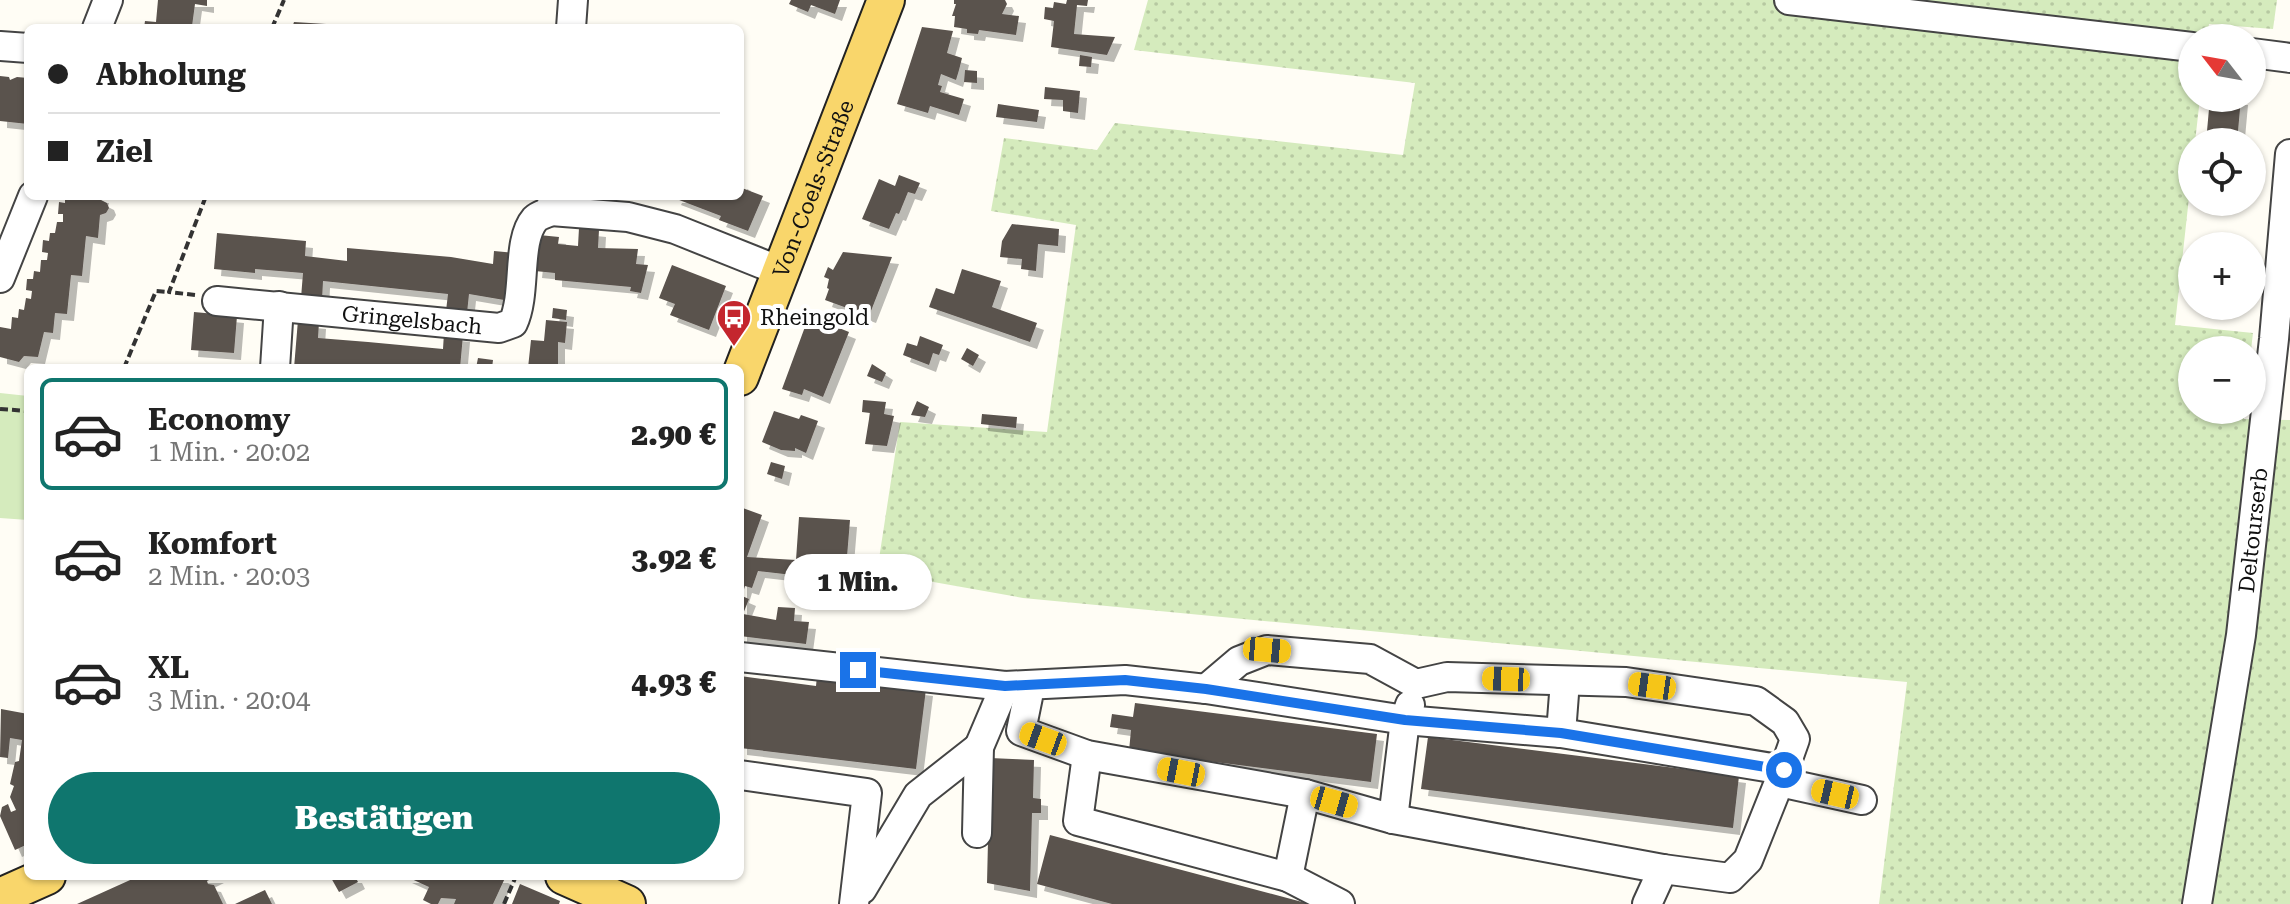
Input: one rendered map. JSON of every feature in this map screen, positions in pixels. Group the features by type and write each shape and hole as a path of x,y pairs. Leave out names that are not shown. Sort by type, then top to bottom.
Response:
{"main road":[{"name":"Von-Coels-Straße","path":"744,366 886,0"},
{"path":"0,897 38,880"},
{"path":"570,887 627,904"}],"street":[{"path":"99,24 108,0"},
{"path":"571,24 573,0"},
{"path":"1789,0 2178,45"},
{"path":"0,46 24,48"},
{"path":"2266,55 2290,58"},
{"name":"Deltourserb","path":"2197,904 2241,635 2274,339 2290,154"},
{"path":"0,278 31,200"},
{"path":"552,204 675,229 780,271"},
{"name":"Gringelsbach","path":"217,301 499,328 513,323 520,309 527,232 537,216 552,204"},
{"path":"275,364 279,306"},
{"path":"1018,686 1021,731 1087,755 1305,794 1393,819 1663,869 1730,878 1748,860 1795,739 1785,722 1756,701 1626,682 1447,677 1416,684 1370,659 1267,650 1239,661 1206,689"},
{"path":"744,657 1018,686 1125,680 1206,689 1405,720 1561,733 1782,776 1862,800"},
{"path":"1561,733 1565,681"},
{"path":"1393,819 1405,720 1416,684"},
{"path":"855,901 918,795 979,747 1018,686"},
{"path":"977,833 979,747"},
{"path":"1087,755 1078,821 1288,877 1340,904"},
{"path":"744,776 867,793 855,901"},
{"path":"1288,877 1305,794"},
{"path":"1647,904 1663,869"}],"path":[{"path":"274,24 284,0"},
{"path":"169,292 204,200"},
{"path":"126,364 156,291 210,297 217,301"},
{"path":"0,409 24,411"},
{"path":"504,904 514,880"}],"green space":[{"path":"1148,0 2277,0 2273,29 2266,28 2266,24 2178,24 2178,112 2198,112 2197,128 2178,128 2178,216 2187,216 2185,232 2178,232 2175,325 2253,333 2253,336 2178,336 2178,424 2266,424 2266,419 2290,420 2290,904 1879,904 1907,682 1023,598 877,572 900,422 1047,432 1076,225 991,211 1004,138 1097,150 1115,123 1403,155 1415,83 1134,50"},
{"path":"0,393 24,396 24,520 0,518"}],"building":[{"path":"158,0 207,0 207,6 195,4 192,24 145,24 145,21 156,22"},
{"path":"791,0 840,0 835,14 811,5 808,12 789,4"},
{"path":"954,0 1005,0 1007,4 1002,14 1019,16 1016,35 979,30 978,34 967,33 967,29 954,27"},
{"path":"1067,0 1088,0 1087,6 1077,5 1074,34 1115,37 1107,55 1051,47 1054,21 1044,19 1045,7 1053,8 1054,2 1066,4"},
{"path":"922,27 953,31 947,53 962,58 959,70 956,80 941,74 938,85 942,86 940,92 964,99 959,115 930,106 928,113 897,104"},
{"path":"1080,55 1092,57 1091,67 1079,66"},
{"path":"965,70 977,71 977,83 964,82"},
{"path":"0,76 9,77 10,80 24,78 24,124 0,121"},
{"path":"1045,87 1080,91 1078,113 1063,111 1063,100 1044,99"},
{"path":"998,104 1039,110 1037,122 996,117"},
{"path":"2209,112 2240,112 2238,128 2207,128"},
{"path":"899,175 920,183 915,194 908,192 889,229 862,219 879,179 895,186"},
{"path":"744,189 763,196 748,231 719,220 721,216 679,200 744,200"},
{"path":"65,200 101,200 109,208 100,215 98,238 86,236 82,276 71,275 67,314 55,313 53,333 44,332 38,357 24,356 19,362 0,357 0,327 11,329 12,317 18,318 19,309 24,310 26,298 31,299 32,291 26,290 27,279 33,279 34,271 40,272 41,260 47,260 48,253 42,252 43,240 49,241 50,233 55,233 57,222 63,222 63,214 58,214 59,202 65,203"},
{"path":"1012,224 1059,229 1058,246 1038,244 1036,271 1021,269 1022,259 1000,257 1002,241"},
{"path":"579,228 599,230 598,248 638,249 636,264 648,265 641,293 630,291 631,287 555,280 555,273 535,271 539,235 559,237 558,244 578,246"},
{"path":"217,233 306,241 305,256 347,261 347,248 493,264 494,251 516,253 510,301 469,294 467,313 446,311 448,294 323,281 322,300 301,298 303,273 214,269"},
{"path":"843,252 892,257 869,316 825,300 829,279 824,277 828,267 833,270"},
{"path":"672,265 726,286 709,330 670,315 675,304 659,298"},
{"path":"962,269 1001,281 992,307 1037,323 1030,342 929,307 936,288 954,294"},
{"path":"553,308 567,310 566,320 552,318"},
{"path":"194,312 237,316 234,353 191,350"},
{"path":"809,316 849,332 823,397 804,389 802,395 782,389"},
{"path":"298,320 319,322 318,338 443,349 444,333 463,335 460,364 294,364"},
{"path":"546,320 567,322 565,343 558,342 558,364 528,364 531,340 544,341"},
{"path":"920,336 943,345 939,355 933,353 929,365 903,355 907,343 917,346"},
{"path":"967,348 979,355 973,366 961,359"},
{"path":"478,358 493,360 492,364 477,364"},
{"path":"872,364 886,373 882,382 867,376"},
{"path":"863,400 886,402 884,414 894,416 887,446 865,444 870,413 862,412"},
{"path":"917,401 929,407 925,417 911,415"},
{"path":"774,411 818,421 806,453 795,448 795,451 781,450 762,442"},
{"path":"982,414 1017,417 1016,428 981,424"},
{"path":"771,462 785,466 782,479 767,474"},
{"path":"744,508 762,515 747,557 796,560 799,517 850,520 845,581 758,571 752,588 745,586 744,589"},
{"path":"778,607 795,608 794,621 809,622 806,644 744,636 744,614 776,620"},
{"path":"817,676 926,689 916,769 744,748 744,677 816,686"},
{"path":"1135,703 1377,734 1371,782 1129,751 1131,730 1110,727 1112,714 1133,717"},
{"path":"1,709 24,713 24,846 15,850 0,816 2,807 8,804 11,812 16,810 10,797 14,786 10,784 15,762 19,761 22,740 10,738 8,758 0,757"},
{"path":"1428,737 1739,776 1733,828 1421,789"},
{"path":"990,758 1034,760 1033,798 1041,799 1041,813 1032,813 1030,891 987,883"},
{"path":"1050,835 1306,904 1112,904 1037,884"},
{"path":"130,880 209,880 208,884 214,885 223,904 77,904"},
{"path":"332,880 357,880 358,882 339,892"},
{"path":"414,880 504,880 493,904 454,904 456,899 441,898 438,904 431,904 423,900 429,887"},
{"path":"520,884 560,901 559,904 512,904"},
{"path":"265,890 272,904 235,904"}],"place":[{"name":"Rheingold","path":"734,348"}],"route":[{"path":"858,670 1030,687 1125,680 1206,689 1405,720 1561,733 1784,770"}]}
